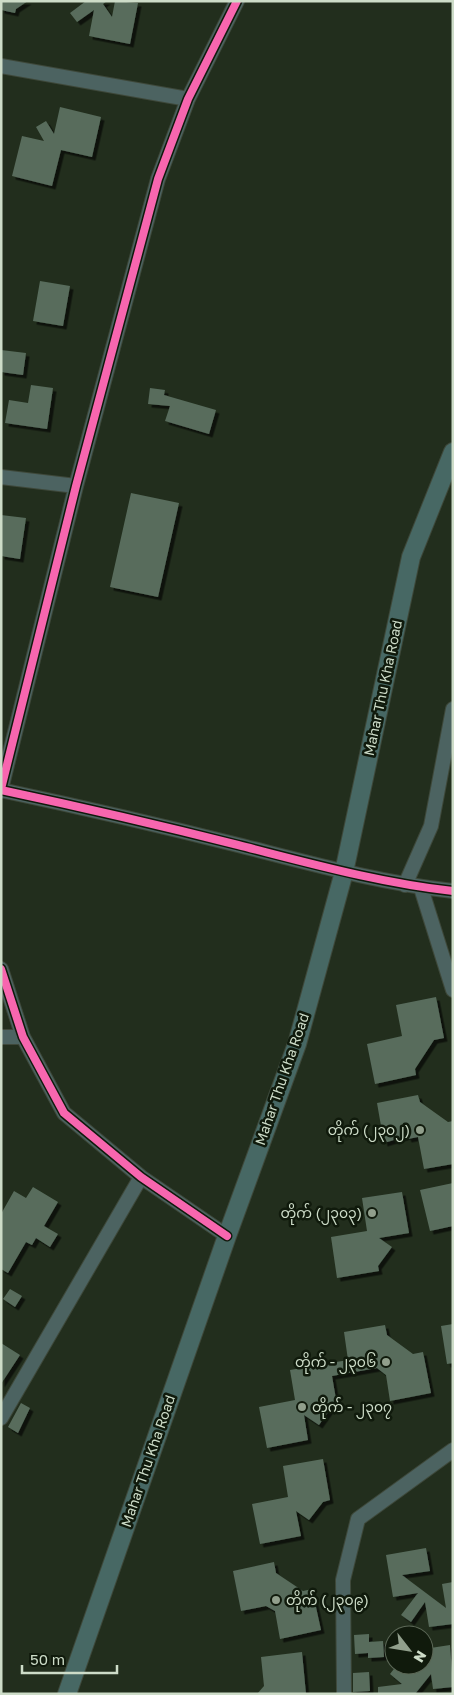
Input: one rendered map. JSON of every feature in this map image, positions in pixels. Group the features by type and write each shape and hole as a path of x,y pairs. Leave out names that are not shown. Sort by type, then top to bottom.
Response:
{"main road":[{"name":"Mahar Thu Kha Road","path":"67,1694 296,1044 344,872 411,557 453,452"}],"street":[{"path":"237,1 188,99 158,179 76,486 1,790 112,814 344,872 421,888 453,891"},
{"path":"1,66 188,99"},
{"path":"1,477 76,486"},
{"path":"405,885 431,826 453,708"},
{"path":"421,888 453,990"},
{"path":"1,969 23,1037 64,1113 141,1177 227,1236"},
{"path":"1,1037 23,1037"},
{"path":"1,1418 141,1177"},
{"path":"344,1694 343,1580 358,1518 453,1450"}],"building":[{"path":"1,1 28,1 16,9 15,13 1,10"},
{"path":"86,1 107,1 103,4 112,17 115,1 138,3 130,44 89,36 94,10 77,22 70,13"},
{"path":"60,107 101,117 92,157 61,150 52,186 12,176 22,136 44,141 36,127 46,121 54,134"},
{"path":"40,281 70,286 63,326 33,321"},
{"path":"1,350 26,353 23,375 1,372"},
{"path":"31,385 53,388 47,429 5,423 9,400 28,403"},
{"path":"150,388 165,390 164,395 216,410 209,434 165,421 170,406 148,404"},
{"path":"131,493 179,503 158,597 110,587"},
{"path":"1,515 26,518 20,559 1,556"},
{"path":"436,997 444,1038 434,1040 415,1069 416,1075 375,1084 367,1044 402,1036 396,1005"},
{"path":"418,1095 420,1102 448,1122 453,1121 453,1164 424,1169 418,1137 408,1139 407,1136 384,1143 377,1103"},
{"path":"453,1183 453,1226 430,1231 420,1190"},
{"path":"33,1187 58,1202 44,1226 58,1234 50,1247 36,1238 32,1245 26,1242 8,1273 1,1269 1,1214 14,1191 26,1198"},
{"path":"402,1192 409,1233 379,1238 392,1247 378,1266 379,1271 337,1278 331,1237 367,1231 362,1198"},
{"path":"10,1289 22,1296 15,1307 3,1299"},
{"path":"453,1324 453,1363 447,1364 441,1326"},
{"path":"385,1325 387,1335 413,1354 423,1352 431,1393 390,1401 386,1375 377,1368 332,1376 337,1405 333,1405 319,1425 304,1415 308,1440 267,1448 259,1407 295,1400 290,1370 348,1360 344,1332"},
{"path":"1,1343 20,1355 1,1384"},
{"path":"21,1403 30,1408 18,1433 8,1427"},
{"path":"323,1459 330,1500 323,1502 309,1520 296,1511 301,1536 260,1544 252,1504 288,1497 283,1466"},
{"path":"426,1548 430,1571 402,1575 446,1608 442,1584 453,1582 453,1624 434,1626 429,1625 425,1602 411,1622 401,1615 418,1593 393,1597 386,1555"},
{"path":"274,1562 276,1573 303,1591 312,1589 321,1630 280,1639 275,1611 266,1606 241,1611 233,1571"},
{"path":"369,1634 369,1642 383,1641 384,1657 368,1658 368,1653 355,1654 354,1635"},
{"path":"450,1645 453,1687 433,1689 431,1675 434,1675 434,1647"},
{"path":"302,1652 306,1694 257,1694 264,1686 261,1657"},
{"path":"369,1672 370,1691 353,1692 353,1673"},
{"path":"391,1675 430,1675 415,1694 378,1694 378,1687 402,1684"}],"cycle path":[{"path":"1,789 76,486 158,179 188,99 237,1"},
{"path":"1,790 149,823 345,872 453,891"},
{"path":"1,969 23,1037 64,1113 141,1177 227,1236"}],"place":[{"name":"တိုက် (၂၃၀၂)","path":"420,1130"},
{"name":"တိုက် (၂၃၀၃)","path":"372,1213"},
{"name":"တိုက် - ၂၃၀၆","path":"386,1362"},
{"name":"တိုက် - ၂၃၀၇","path":"302,1407"},
{"name":"တိုက် (၂၃၀၉)","path":"276,1600"}]}
